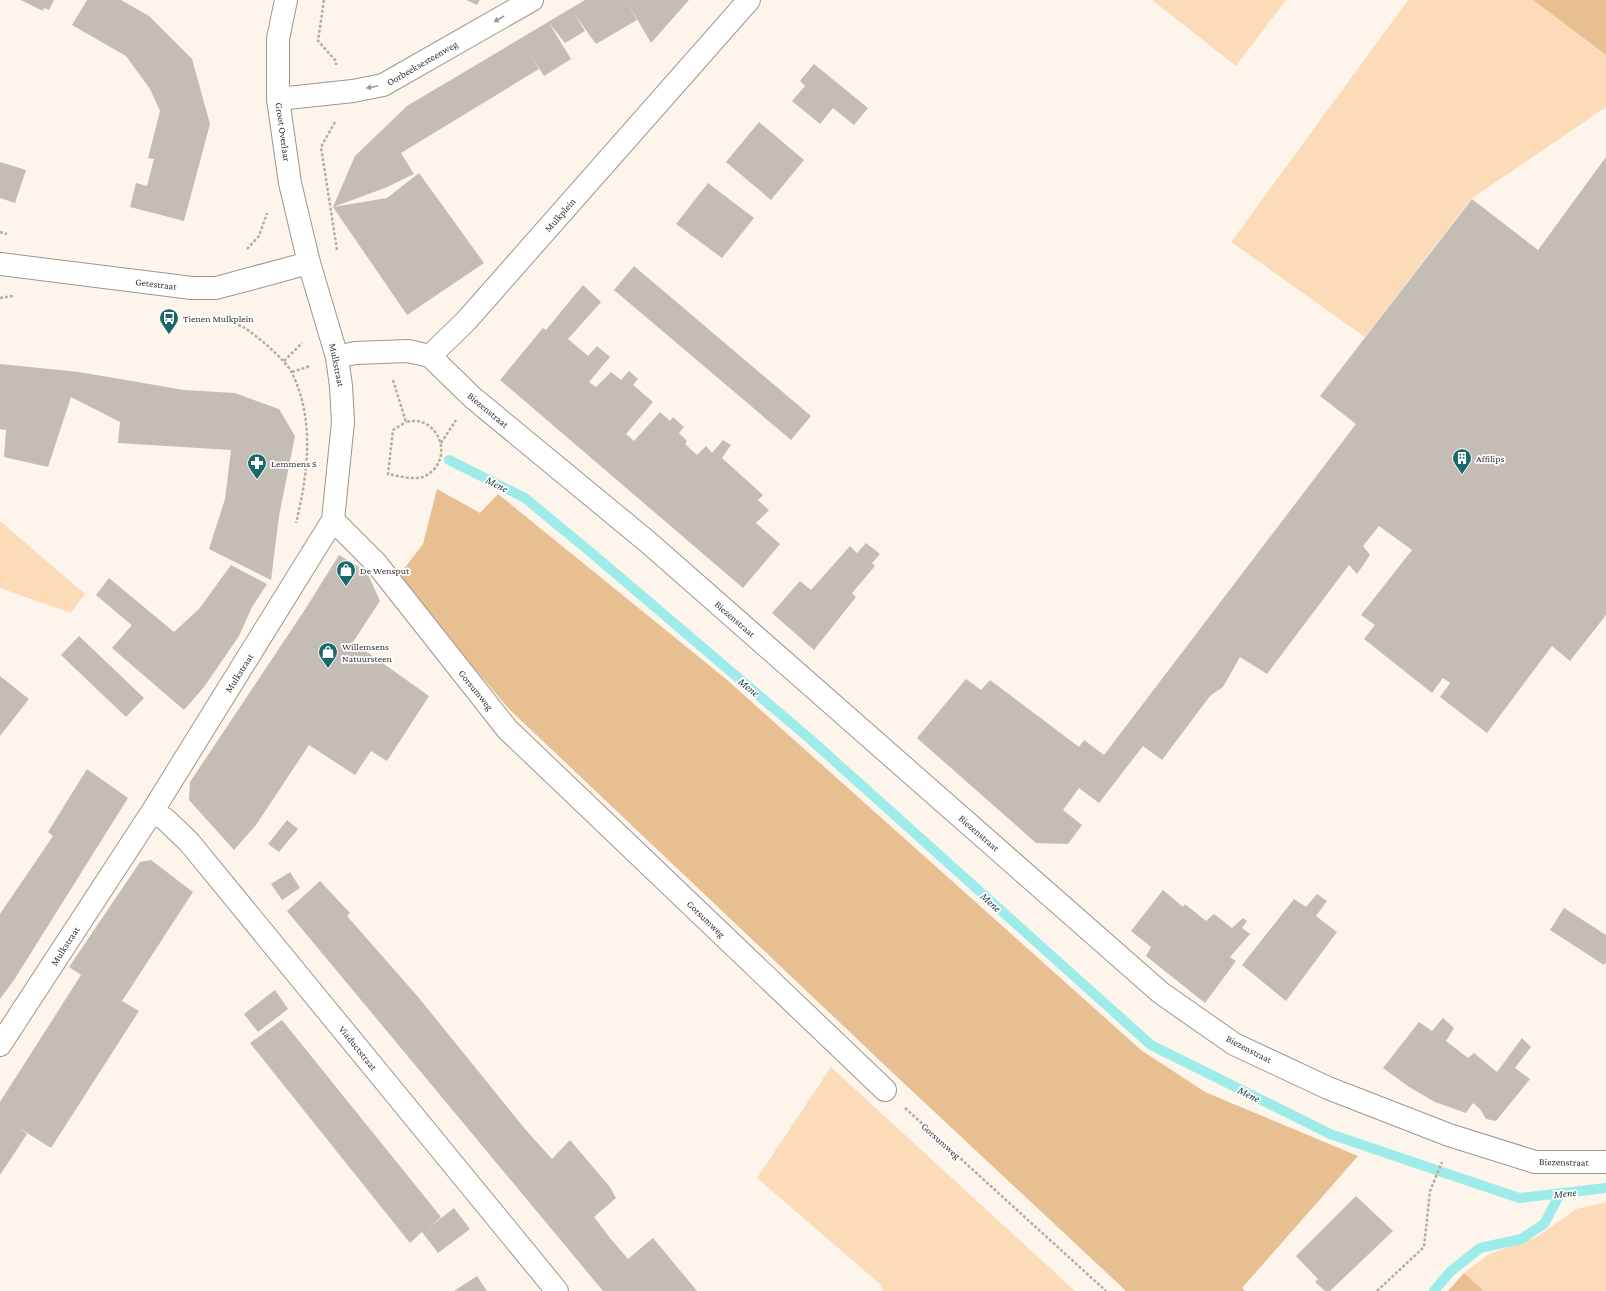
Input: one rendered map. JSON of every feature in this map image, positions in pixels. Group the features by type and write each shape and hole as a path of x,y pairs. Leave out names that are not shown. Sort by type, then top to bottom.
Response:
{"street":[{"name":"Groot Overlaar","path":"286,0 278,39 278,99 290,183 309,263"},
{"name":"Oorbeeksesteenweg","path":"278,99 339,91 353,91 384,85 532,0"},
{"name":"Mulkplein","path":"430,356 466,321 748,0"},
{"name":"Getestraat","path":"0,264 198,288 216,288 309,263"},
{"name":"Mulkstraat","path":"0,1045 152,812 333,520 343,422 341,386 337,357 309,263"},
{"path":"337,357 355,353 408,351 430,356"},
{"name":"Biezenstraat","path":"430,356 472,397 654,549 1161,993 1234,1044 1328,1088 1449,1135 1479,1143 1536,1162 1606,1162"},
{"name":"Gorsumweg","path":"333,520 376,563 507,729 885,1090"},
{"name":"Viaductstraat","path":"152,812 165,819 189,842 557,1291"}],"path":[{"path":"324,0 318,41 336,61 340,113 321,147 338,251"},
{"path":"241,253 259,236 267,212"},
{"path":"0,232 9,235"},
{"path":"390,352 392,377 406,422"},
{"path":"292,372 303,406 308,445 304,489 295,529 310,559"},
{"path":"415,420 427,424 435,432 441,443 443,452 434,469 422,477 388,474 393,430 406,422 415,420"},
{"name":"Gorsumweg","path":"885,1090 1106,1291"},
{"path":"1377,1291 1424,1247 1430,1191 1444,1156"}],"shaded area":[{"path":"1152,0 1286,0 1236,66"},
{"path":"1408,0 1533,0 1606,55 1606,107 1471,199 1365,337 1231,242"},
{"path":"1533,0 1606,0 1606,55"},
{"path":"437,489 480,513 498,494 726,679 1141,1050 1205,1092 1358,1156 1242,1288 1245,1291 1126,1291 893,1073 509,709 397,578 423,544"},
{"path":"0,521 85,594 71,613 0,588"},
{"path":"831,1067 1075,1291 883,1291 880,1284 757,1178"},
{"path":"1606,1202 1606,1291 1484,1291 1464,1273 1489,1254 1535,1238 1576,1209"},
{"path":"1464,1273 1484,1291 1448,1291"}],"building":[{"path":"21,0 54,0 49,10 44,8 43,11"},
{"path":"87,0 121,0 149,16 192,59 210,124 184,221 130,207 136,183 147,186 154,159 148,158 160,111 150,89 126,56 72,25"},
{"path":"466,0 480,0 477,5"},
{"path":"585,0 626,0 637,20 596,44 573,12 585,31 565,43 549,23 571,59 544,76 529,52 539,69 401,153 414,174 385,188 333,207 355,156 407,106"},
{"path":"626,0 689,0 651,43"},
{"path":"814,64 868,108 854,125 833,108 820,124 792,101 805,86 800,81"},
{"path":"759,122 804,160 771,200 726,162"},
{"name":"Affilips","path":"1606,157 1606,615 1570,661 1552,646 1487,733 1440,697 1450,683 1443,678 1432,693 1364,639 1375,625 1361,615 1412,550 1379,526 1363,546 1370,555 1357,574 1349,565 1267,674 1240,657 1223,687 1210,696 1162,760 1143,746 1099,803 1079,788 1063,810 1082,825 1068,844 1036,843 917,738 966,679 981,690 990,680 1079,747 1084,740 1104,755 1356,424 1320,396 1472,199 1538,250"},
{"path":"0,162 26,170 15,203 0,198"},
{"path":"419,173 484,263 407,315 333,207 387,198"},
{"path":"708,183 754,218 722,258 676,224"},
{"path":"634,266 811,416 791,440 614,290"},
{"path":"583,285 601,302 568,339 588,356 597,346 610,357 589,382 596,387 611,372 621,380 629,371 638,379 633,385 653,402 626,434 634,441 660,412 670,421 673,417 684,427 679,433 687,441 685,444 697,455 706,446 712,453 723,440 731,445 722,458 763,495 758,500 769,510 756,523 780,544 743,588 500,380 543,328 546,330"},
{"path":"0,364 79,372 184,390 235,393 279,409 295,436 279,516 271,580 209,549 225,499 231,450 118,443 120,422 71,397 48,467 4,457 6,430 0,429"},
{"path":"866,543 880,554 872,563 875,566 852,593 856,597 814,650 772,613 800,581 811,590 850,546 857,553"},
{"name":"Willemsens Natuursteen","path":"339,555 367,572 380,601 353,642 429,696 387,761 371,751 355,775 309,745 256,825 234,850 189,800 190,782 306,608"},
{"path":"231,565 267,584 252,607 239,636 204,687 184,710 112,648 132,625 96,595 109,578 174,632 199,609"},
{"path":"79,636 144,698 126,717 61,655"},
{"path":"0,676 29,699 0,736"},
{"path":"87,769 128,798 14,980 0,999 0,914 53,836 48,832"},
{"path":"287,820 298,829 279,852 268,844"},
{"path":"151,860 193,892 122,1001 139,1011 51,1148 19,1128 27,1134 0,1175 0,1102 81,975 86,978 69,967 140,862"},
{"path":"290,872 300,888 282,900 271,884"},
{"path":"320,881 350,913 347,916 419,998 525,1129 552,1159 570,1140 610,1187 616,1198 594,1217 628,1259 653,1238 697,1291 603,1291 287,911"},
{"path":"1163,890 1183,907 1185,904 1206,921 1214,914 1232,928 1243,918 1247,921 1242,928 1250,934 1230,957 1236,961 1205,1003 1146,956 1151,947 1131,931"},
{"path":"1317,894 1327,901 1316,916 1337,932 1286,1001 1242,965 1294,899 1306,907"},
{"path":"1564,908 1606,935 1606,962 1604,965 1550,930"},
{"path":"275,990 288,1009 258,1032 244,1014"},
{"path":"1443,1018 1454,1028 1446,1041 1468,1058 1474,1053 1497,1072 1522,1038 1531,1047 1515,1068 1530,1079 1496,1121 1486,1119 1480,1109 1473,1103 1466,1113 1435,1102 1409,1087 1383,1068 1419,1022 1432,1031"},
{"path":"282,1020 441,1217 427,1229 454,1208 470,1229 438,1253 422,1232 410,1243 250,1043"},
{"path":"1356,1196 1393,1231 1330,1291 1325,1291 1315,1282 1318,1279 1296,1256"},
{"path":"477,1276 487,1291 454,1291"}],"waterway":[{"name":"Mene","path":"449,460 525,498 594,555 810,739 1151,1045 1330,1134 1519,1198 1606,1188"},
{"path":"1434,1291 1450,1272 1480,1248 1521,1239 1544,1224 1560,1194"}],"place":[{"name":"Tienen Mulkplein","path":"169,335"},
{"name":"Affilips","path":"1462,475"},
{"name":"Lemmens S","path":"257,480"},
{"name":"De Wensput","path":"346,587"},
{"name":"Willemsens Natuursteen","path":"328,669"}]}
